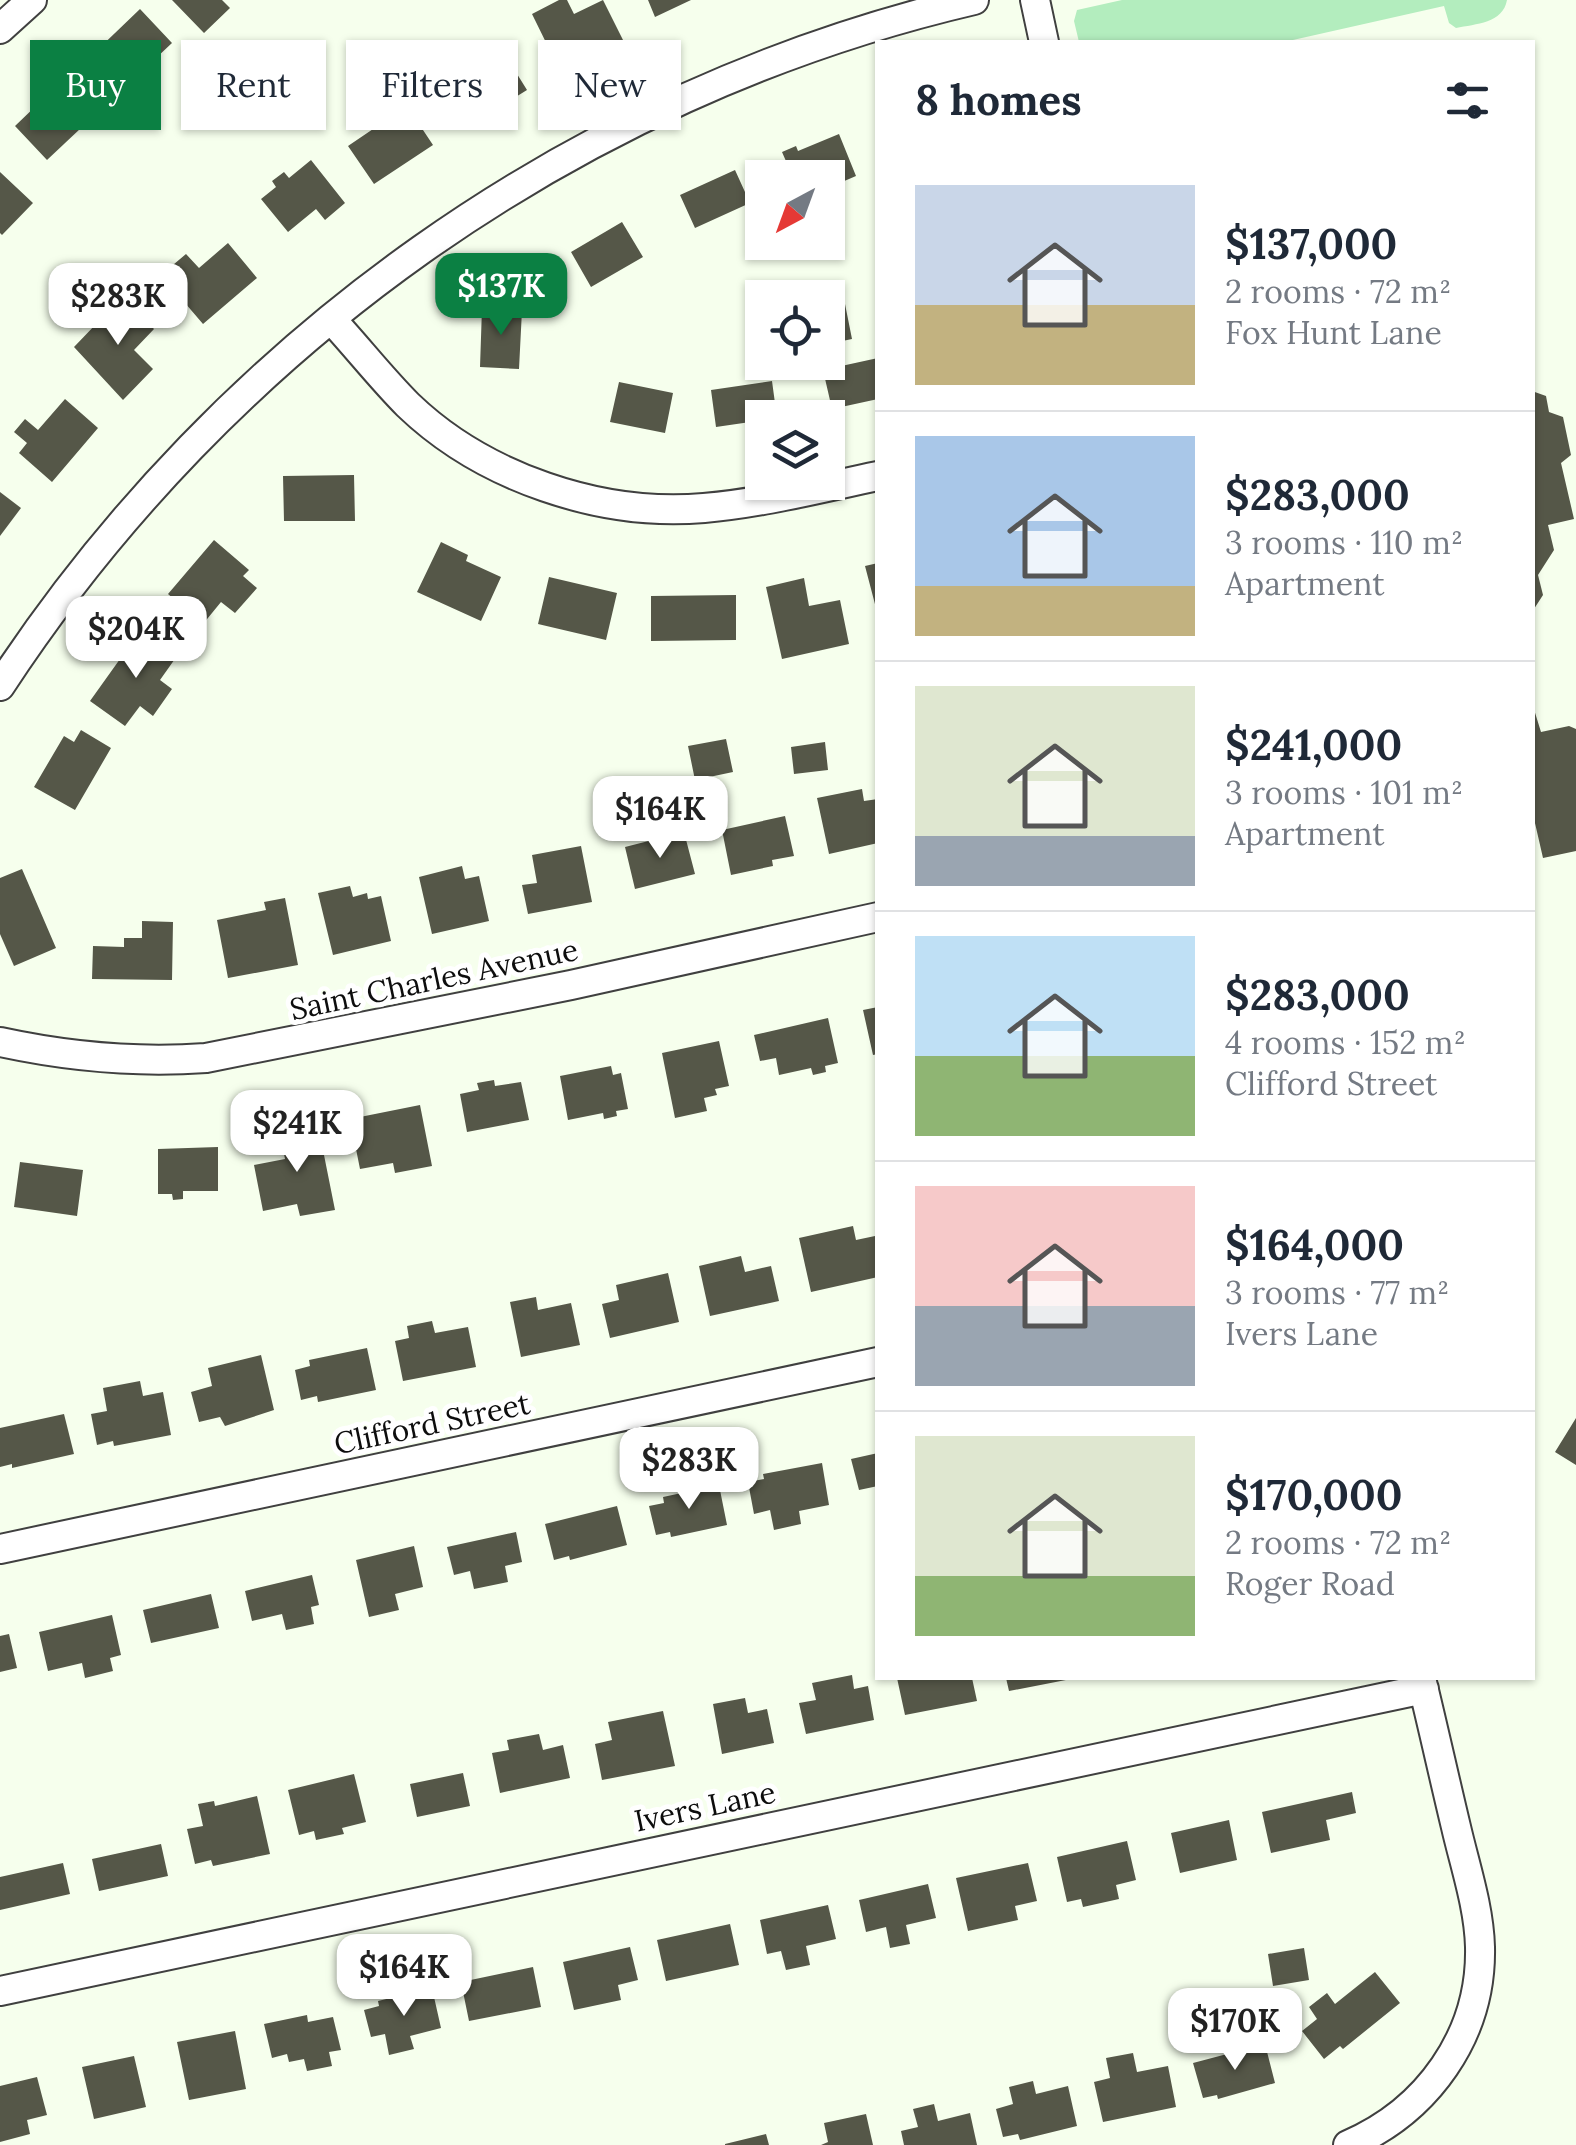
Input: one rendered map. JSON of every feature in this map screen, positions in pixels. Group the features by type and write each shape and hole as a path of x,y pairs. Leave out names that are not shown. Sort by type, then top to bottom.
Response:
{"street":[{"path":"0,30 32,0"},
{"path":"0,686 70,585 202,433 288,353 425,245 491,200 626,126 751,70 869,28 974,0"},
{"path":"1035,0 1044,40"},
{"path":"332,319 408,405 447,437 490,464 586,498 672,509 702,508 760,501 875,477"},
{"name":"Saint Charles Avenue","path":"0,1042 89,1058 206,1058 571,985 875,918"},
{"name":"Clifford Street","path":"0,1549 875,1363"},
{"path":"1348,2145 1404,2113 1428,2090 1446,2066 1471,2011 1480,1971 1480,1944 1423,1683"},
{"name":"Ivers Lane","path":"0,1991 1423,1683"}],"green space":[{"path":"1122,0 1507,0 1494,18 1456,28 1449,23 1444,6 1293,40 1079,40 1074,21 1077,10"}],"building":[{"path":"172,0 222,0 230,8 204,33"},
{"path":"559,0 567,0 574,14 603,0 623,40 545,40 532,14"},
{"path":"648,0 691,0 655,17"},
{"path":"140,9 172,43 161,53 161,40 108,40"},
{"path":"518,76 527,90 518,96"},
{"path":"30,112 30,130 79,130 47,160 15,126"},
{"path":"372,130 423,130 433,145 374,184 348,146"},
{"path":"839,134 856,176 845,181 845,160 785,160 782,152 796,146 798,151"},
{"path":"311,160 345,203 325,220 316,209 288,232 261,199 276,187 272,181 284,172 289,178"},
{"path":"735,170 745,192 745,205 695,228 680,195"},
{"path":"0,172 33,203 2,235 0,233"},
{"path":"622,222 643,257 591,287 571,252"},
{"path":"228,243 257,278 203,324 161,275 186,254 199,268"},
{"path":"122,297 154,329 134,350 153,369 123,400 74,347"},
{"path":"845,304 852,339 845,340"},
{"path":"482,308 522,310 519,369 480,367"},
{"path":"875,359 875,400 845,406 845,400 830,400 825,380 845,380 845,365"},
{"path":"772,381 775,400 745,400 745,423 716,427 711,390"},
{"path":"619,382 673,393 665,433 610,422"},
{"path":"1535,392 1546,396 1549,412 1563,417 1571,455 1561,463 1574,519 1548,525 1554,550 1538,575 1543,595 1535,607"},
{"path":"65,399 98,428 52,482 19,453 27,443 14,432 25,419 38,430"},
{"path":"354,475 355,521 284,521 283,476"},
{"path":"0,492 21,508 0,536"},
{"path":"214,540 249,570 243,576 257,588 235,613 221,602 203,624 168,594"},
{"path":"441,542 468,555 466,561 501,577 481,621 417,592"},
{"path":"875,564 875,604 865,566"},
{"path":"549,577 617,593 606,640 538,624"},
{"path":"804,578 809,606 840,600 849,644 782,659 766,587"},
{"path":"736,595 736,640 651,641 651,596"},
{"path":"140,631 177,656 160,680 172,689 153,716 140,706 125,726 90,701"},
{"path":"1535,713 1541,732 1569,726 1576,729 1576,851 1543,858 1535,823"},
{"path":"81,730 111,748 75,810 34,787 64,736 74,742"},
{"path":"726,739 733,772 695,780 688,746"},
{"path":"825,742 828,770 794,774 791,747"},
{"path":"862,789 864,801 875,799 875,844 829,854 817,798"},
{"path":"785,816 794,856 772,860 773,866 731,875 722,830"},
{"path":"684,832 695,874 635,889 625,847"},
{"path":"581,846 592,902 528,914 522,885 537,883 532,855"},
{"path":"462,866 465,879 479,876 489,921 432,934 419,877"},
{"path":"22,869 56,948 14,966 0,934 0,878"},
{"path":"350,886 353,897 367,893 368,899 381,896 391,941 333,955 318,893"},
{"path":"285,898 298,965 228,978 217,920 266,910 264,902"},
{"path":"142,921 173,922 172,980 92,979 93,946 124,947 124,938 142,938"},
{"path":"875,1008 875,1055 873,1055 863,1010"},
{"path":"828,1018 838,1063 825,1066 826,1072 813,1075 811,1068 779,1075 776,1058 760,1061 754,1035"},
{"path":"719,1041 729,1086 715,1089 717,1095 704,1098 707,1111 675,1118 662,1053"},
{"path":"611,1066 613,1075 621,1073 628,1109 604,1119 603,1113 568,1120 560,1076"},
{"path":"494,1080 495,1086 521,1082 529,1120 467,1132 460,1094 479,1090 477,1083"},
{"path":"420,1105 432,1166 395,1173 393,1163 360,1169 350,1119"},
{"path":"318,1125 335,1210 300,1216 297,1204 263,1211 254,1165 285,1159 280,1133"},
{"path":"218,1147 218,1191 183,1191 183,1199 173,1200 172,1194 158,1194 158,1149"},
{"path":"20,1162 83,1170 77,1216 14,1207"},
{"path":"853,1226 856,1240 875,1236 875,1278 811,1292 799,1238"},
{"path":"741,1256 745,1272 771,1266 779,1301 710,1316 699,1266"},
{"path":"668,1273 679,1322 610,1338 602,1304 619,1300 616,1285"},
{"path":"536,1297 538,1310 571,1303 580,1345 521,1357 510,1302"},
{"path":"432,1321 435,1333 468,1327 476,1367 403,1381 395,1341 409,1338 407,1326"},
{"path":"367,1348 376,1390 318,1402 317,1396 301,1400 295,1370 310,1366 309,1360"},
{"path":"261,1355 274,1410 225,1426 220,1417 199,1422 191,1392 212,1386 208,1368"},
{"path":"140,1381 143,1396 163,1392 171,1435 114,1446 113,1441 97,1445 91,1414 107,1411 103,1388"},
{"path":"64,1414 74,1454 12,1468 12,1464 0,1467 0,1428"},
{"path":"1576,1418 1576,1465 1555,1452"},
{"path":"875,1454 875,1487 859,1490 851,1459"},
{"path":"822,1463 829,1505 799,1511 801,1524 774,1530 770,1510 754,1514 748,1482 764,1479 763,1474"},
{"path":"719,1485 727,1525 671,1537 670,1532 656,1535 649,1506 664,1503 663,1497"},
{"path":"617,1506 627,1545 570,1560 569,1556 554,1560 545,1524"},
{"path":"516,1532 522,1562 505,1566 508,1582 474,1589 470,1571 454,1575 447,1547"},
{"path":"414,1546 423,1587 395,1594 399,1610 369,1617 356,1560"},
{"path":"312,1575 319,1605 311,1607 314,1624 286,1630 282,1614 252,1621 245,1591"},
{"path":"211,1594 219,1628 151,1643 143,1610"},
{"path":"112,1615 121,1655 110,1658 113,1671 85,1678 82,1663 48,1671 39,1632"},
{"path":"9,1634 17,1668 0,1672 0,1636"},
{"path":"852,1675 854,1689 868,1686 874,1720 806,1734 799,1703 816,1700 812,1683"},
{"path":"897,1680 972,1680 977,1701 905,1715"},
{"path":"1006,1680 1066,1680 1009,1691"},
{"path":"745,1698 748,1713 767,1709 774,1743 722,1754 713,1704"},
{"path":"663,1711 675,1766 602,1780 595,1744 612,1740 608,1722"},
{"path":"539,1734 543,1750 563,1745 570,1778 500,1793 492,1753 509,1750 507,1740"},
{"path":"463,1773 470,1806 417,1817 410,1784"},
{"path":"354,1774 366,1822 342,1828 344,1834 316,1840 314,1831 299,1835 288,1790"},
{"path":"1352,1792 1356,1813 1326,1820 1330,1840 1271,1853 1262,1812"},
{"path":"257,1796 270,1854 213,1866 211,1860 195,1864 187,1829 203,1826 198,1804 214,1801 215,1806"},
{"path":"1229,1820 1237,1860 1180,1873 1171,1833"},
{"path":"1127,1841 1136,1880 1116,1885 1119,1899 1083,1907 1081,1899 1067,1902 1057,1857"},
{"path":"161,1844 168,1876 99,1891 92,1859"},
{"path":"63,1863 70,1894 0,1910 0,1877"},
{"path":"1028,1863 1037,1901 1015,1906 1018,1920 968,1931 956,1878"},
{"path":"928,1884 936,1918 906,1925 910,1944 890,1948 886,1927 866,1932 859,1900"},
{"path":"828,1905 836,1939 806,1946 810,1965 786,1970 781,1951 767,1954 760,1920"},
{"path":"730,1924 739,1965 666,1981 657,1940"},
{"path":"630,1947 638,1980 618,1985 621,2000 574,2010 563,1962"},
{"path":"1304,1948 1309,1980 1273,1986 1268,1954"},
{"path":"533,1967 541,2007 469,2021 461,1982"},
{"path":"1375,1972 1400,2003 1343,2049 1340,2046 1324,2059 1302,2031 1317,2019 1309,2007 1327,1993 1335,2004"},
{"path":"432,1988 441,2028 410,2036 414,2049 389,2055 385,2034 371,2037 364,2010 379,2006 378,2001"},
{"path":"307,2015 308,2022 333,2017 341,2050 329,2052 332,2066 307,2071 304,2059 289,2062 287,2054 272,2058 264,2024"},
{"path":"235,2031 246,2089 189,2100 177,2042"},
{"path":"1265,2044 1275,2083 1218,2099 1217,2095 1203,2098 1193,2063"},
{"path":"1133,2053 1137,2072 1168,2066 1176,2107 1103,2122 1094,2082 1110,2078 1106,2058"},
{"path":"134,2056 146,2107 94,2119 82,2067"},
{"path":"37,2077 47,2115 27,2120 30,2134 0,2142 0,2086"},
{"path":"1033,2081 1036,2094 1068,2086 1077,2126 1020,2140 1018,2134 1003,2137 996,2109 1013,2104 1009,2087"},
{"path":"934,2104 938,2121 970,2113 977,2145 904,2145 901,2131 918,2127 913,2109"},
{"path":"866,2114 873,2145 821,2145 828,2142 824,2123"},
{"path":"766,2134 769,2145 725,2145 725,2144"}]}
